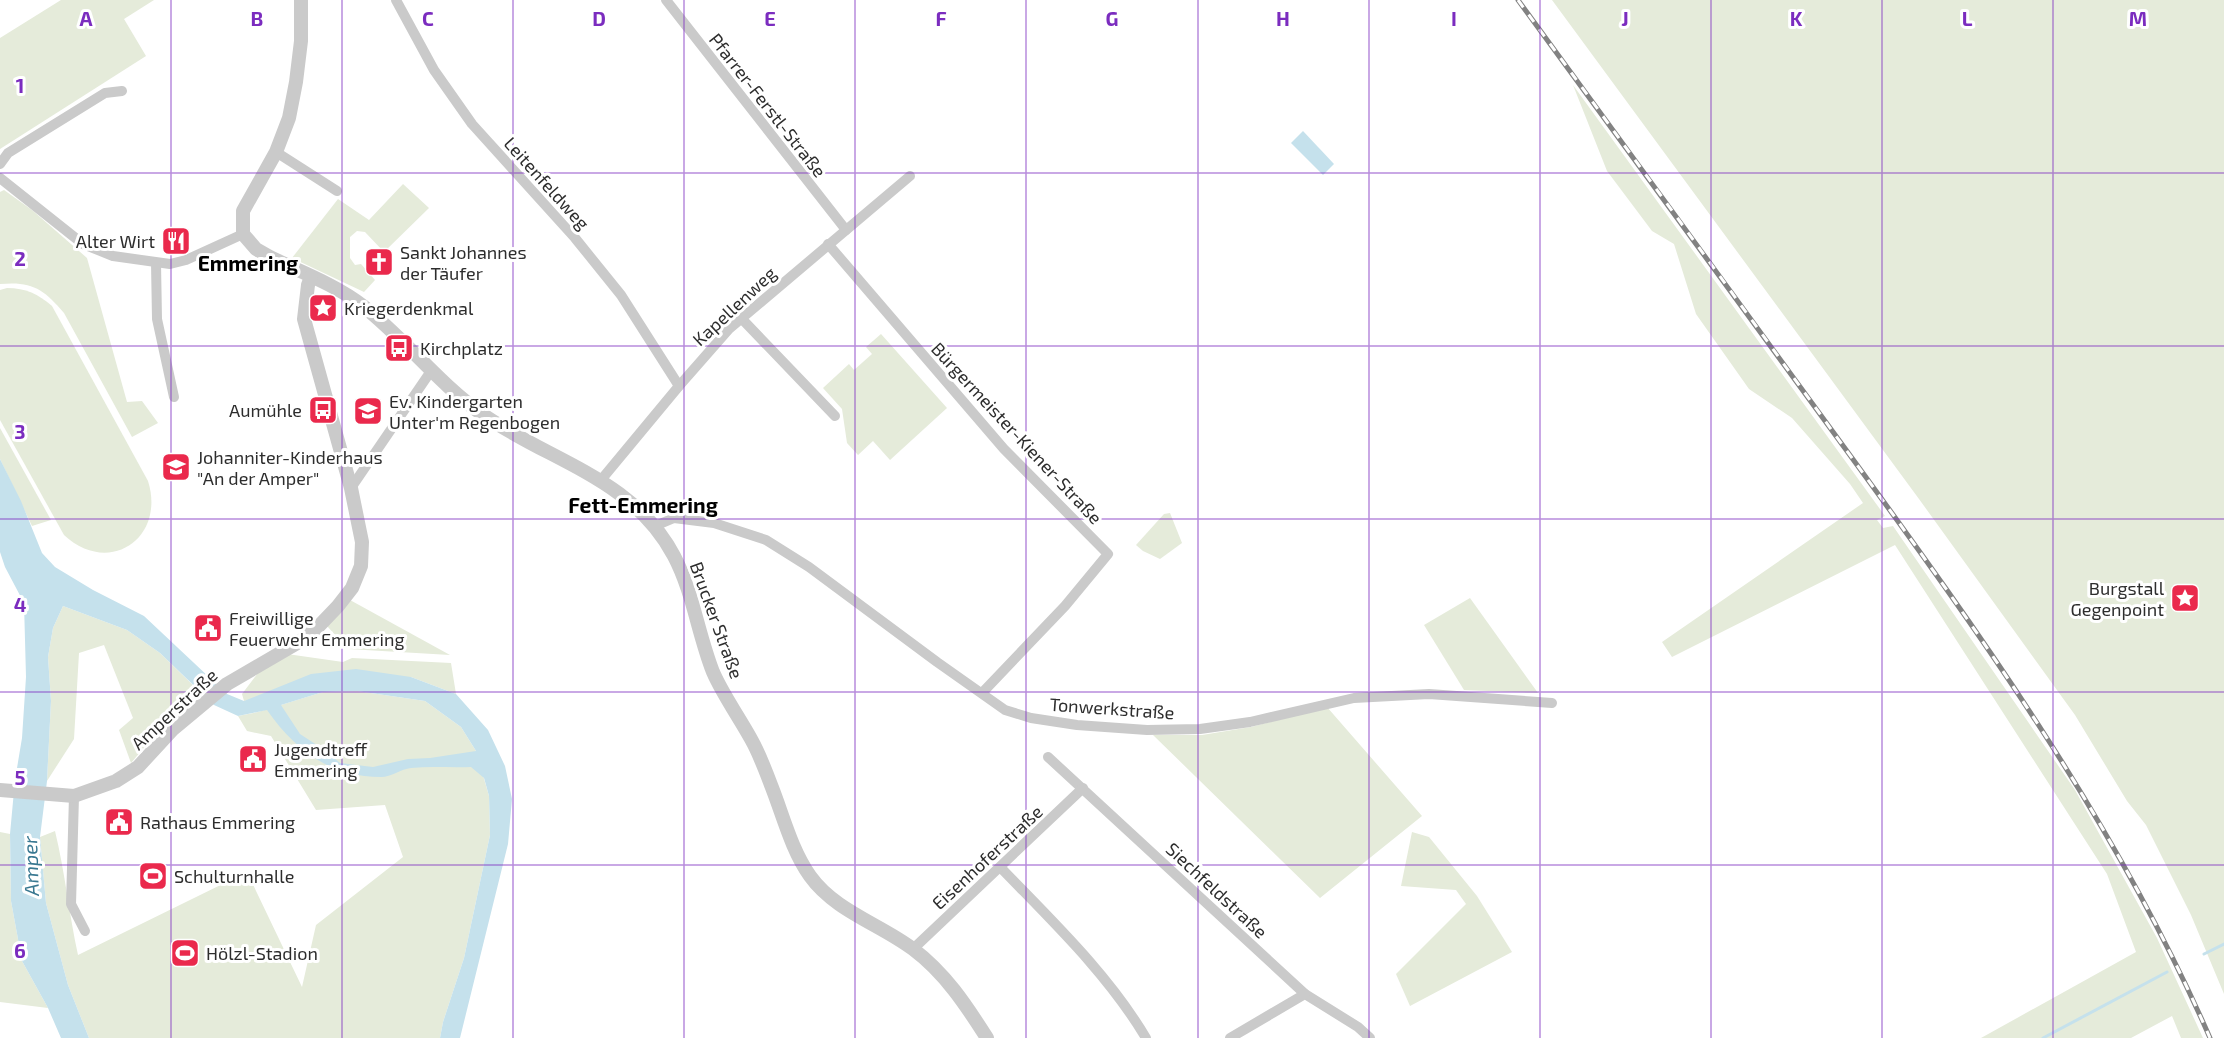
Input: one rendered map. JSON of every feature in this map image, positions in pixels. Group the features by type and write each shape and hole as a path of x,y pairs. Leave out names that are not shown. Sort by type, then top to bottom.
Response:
{"street":[{"path":"301,0 301,41 296,82 288,118 276,152 243,211 243,234 256,249 311,277"},
{"name":"Leitenfeldweg","path":"396,0 434,70 472,124 575,238 614,287 679,386"},
{"name":"Pfarrer-Ferstl-Straße","path":"666,0 846,230"},
{"path":"0,164 8,153 105,93 122,91"},
{"path":"276,152 337,191"},
{"name":"Kapellenweg","path":"601,480 729,329 910,176"},
{"path":"0,178 83,244 113,256 170,264 186,260 243,234"},
{"name":"Bürgermeister-Kiener-Straße","path":"828,244 1004,449 1108,554 1065,606 982,693"},
{"path":"156,263 157,319 174,397"},
{"name":"Brucker Straße","path":"311,277 359,304 383,323 456,393 488,417 621,493 655,526 682,573 714,674 754,745 802,862 810,876 829,895 913,949 939,972 957,992 987,1038"},
{"name":"Amperstraße","path":"6,791 74,796 116,781 138,767 173,729 226,684 299,642 317,628 352,588 361,566 362,542 351,488 304,319 311,277"},
{"path":"741,319 836,416"},
{"path":"351,488 431,371"},
{"name":"Tonwerkstraße","path":"655,526 674,518 714,523 766,540 809,567 1005,710 1031,718 1077,725 1147,730 1200,729 1240,724 1330,702 1388,695 1430,693 1552,703"},
{"name":"Siechfeldstraße","path":"1048,757 1305,994 1358,1027 1370,1038"},
{"name":"Eisenhoferstraße","path":"913,949 1083,788"},
{"path":"74,796 71,904 85,931"},
{"path":"1000,867 1082,953 1138,1024 1146,1038"},
{"path":"1230,1038 1305,994"}],"green space":[{"path":"61,0 154,0 124,19 146,56 0,149 0,38"},
{"path":"1552,0 2224,0 2224,994 2191,915 2146,825 2127,801 2075,715"},
{"path":"1573,85 1885,516 1877,520 1883,528 1893,526 2075,790 2157,938 2203,1038 2181,1038 2172,1016 2131,1038 1981,1038 2136,952 2107,874 1895,545 1672,657 1662,642 1863,503 1850,484 1792,418 1749,389 1696,314 1674,244 1652,231 1607,171"},
{"path":"403,184 429,208 384,252 365,232 357,231 350,237 350,258 355,265 361,264 375,280 364,292 292,258 338,199 369,220"},
{"path":"4,190 32,210 87,258 127,402 142,401 158,423 132,437 64,313 50,298 36,288 21,284 0,284 0,192"},
{"path":"7,288 31,292 52,306 148,481 151,501 149,519 141,534 130,545 115,551 99,552 81,547 64,535 0,420 0,290"},
{"path":"881,334 947,408 890,460 873,441 858,455 847,443 842,409 823,388 849,364 854,370 872,354 866,347"},
{"path":"0,428 51,520 32,526 0,459"},
{"path":"1170,513 1182,543 1160,559 1136,545 1164,514"},
{"path":"1470,598 1538,693 1464,690 1424,625"},
{"path":"350,600 450,655 348,649 327,626"},
{"path":"63,606 127,630 160,653 199,691 168,719 131,763 119,730 133,718 104,645 79,653 74,739 47,781 51,701 48,657 53,628"},
{"path":"287,654 343,662 352,658 451,663 456,694 411,677 244,701 242,694 261,669"},
{"path":"357,691 425,701 461,727 476,751 489,796 490,835 464,958 440,1038 89,1038 68,985 46,903 40,837 55,831 78,955 247,872 302,987 316,925 403,857 385,805 316,810 271,736 247,731 238,716 323,692"},
{"path":"1327,707 1422,816 1320,898 1153,735 1202,735 1251,727"},
{"path":"0,832 10,834 11,901 22,961 48,1008 0,1002"},
{"path":"1412,832 1429,837 1477,896 1512,952 1410,1006 1396,974 1466,904 1456,890 1401,886"}],"water":[{"path":"1303,131 1334,164 1323,175 1291,143"},
{"name":"Amper","path":"0,459 21,501 42,553 55,567 93,590 144,616 227,694 244,701 311,674 356,669 411,677 456,694 488,730 505,766 512,799 508,844 460,1038 440,1038 464,958 490,835 489,796 484,778 471,767 411,768 381,777 363,776 330,766 302,749 267,710 238,716 214,705 160,653 127,630 63,606 53,628 48,657 51,701 47,781 40,837 46,903 68,985 89,1038 61,1038 48,1008 22,961 11,901 10,834 22,738 26,677 24,603 5,567 0,552","holes":["357,691 425,701 461,727 476,751 408,759 373,767 340,763 300,734 281,705 323,692"]}],"waterway":[{"path":"2204,954 2224,944"},
{"path":"2043,1038 2167,972"}],"railway":[{"path":"1518,0 1946,589 2044,733 2133,882 2210,1038"}],"place":[{"name":"Alter Wirt","path":"176,241"},
{"name":"Sankt Johannes der Täufer","path":"379,262"},
{"name":"Kriegerdenkmal","path":"323,308"},
{"name":"Kirchplatz","path":"399,348"},
{"name":"Aumühle","path":"323,410"},
{"name":"Ev. Kindergarten Unter'm Regenbogen","path":"368,411"},
{"name":"Johanniter-Kinderhaus \"An der Amper\"","path":"176,467"},
{"name":"Burgstall Gegenpoint","path":"2185,598"},
{"name":"Freiwillige Feuerwehr Emmering","path":"208,628"},
{"name":"Jugendtreff Emmering","path":"253,759"},
{"name":"Rathaus Emmering","path":"119,822"},
{"name":"Schulturnhalle","path":"153,876"},
{"name":"Hölzl-Stadion","path":"185,953"}],"district":[{"name":"Emmering","path":"248,262"},
{"name":"Fett-Emmering","path":"643,504"}]}
